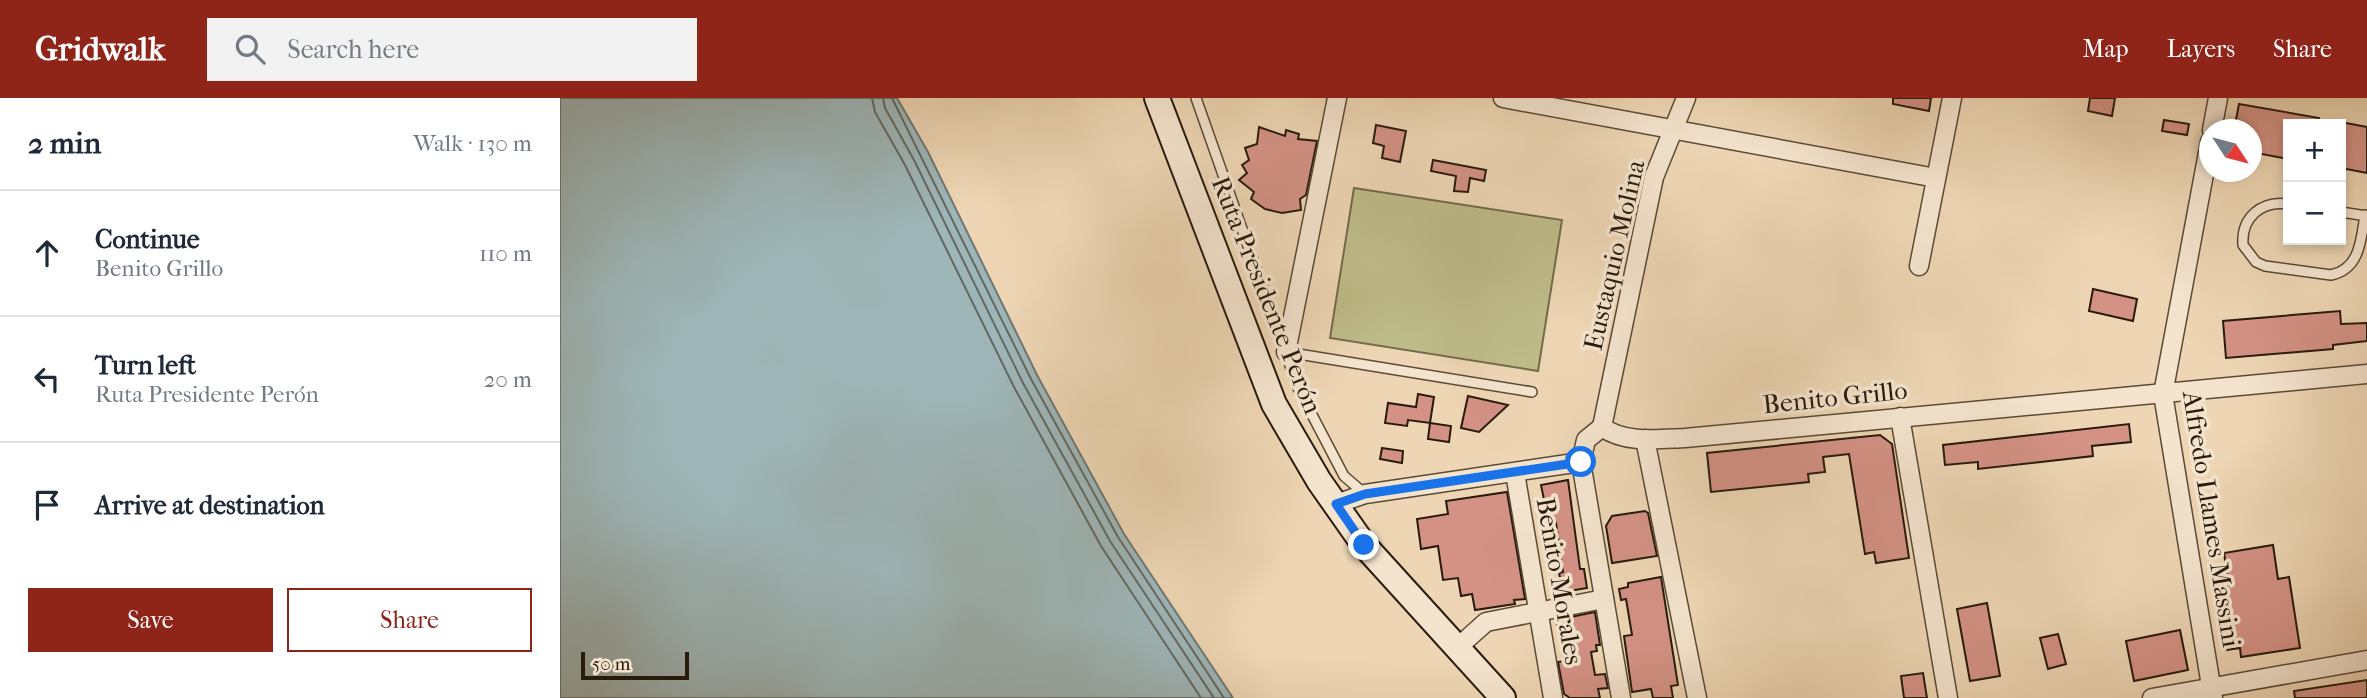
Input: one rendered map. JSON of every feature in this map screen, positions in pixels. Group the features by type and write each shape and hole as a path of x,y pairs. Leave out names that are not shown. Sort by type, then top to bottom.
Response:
{"main road":[{"name":"Ruta Presidente Perón","path":"1157,98 1274,404 1364,545 1457,648 1485,688 1503,698"}],"street":[{"path":"1286,352 1337,98"},
{"path":"1503,98 1936,178"},
{"name":"Eustaquio Molina","path":"1602,427 1654,177 1686,98"},
{"path":"1919,266 1952,98"},
{"path":"2214,119 2218,98"},
{"name":"Alfredo Llames Massini","path":"2203,182 2163,394 2212,693"},
{"name":"Benito Grillo","path":"1602,427 1612,435 1645,439 2367,374"},
{"path":"1900,417 1948,698"},
{"path":"1602,427 1586,440 1581,462 1621,698"},
{"path":"1645,439 1697,698"},
{"path":"1336,504 1365,494 1581,462"},
{"name":"Benito Morales","path":"1515,473 1553,698"},
{"path":"1457,648 1486,622 1604,599"},
{"path":"2152,698 2212,693 2367,660"}],"lane":[{"path":"1196,98 1298,388 1344,476 1365,494"},
{"path":"2283,205 2263,207 2249,216 2244,226 2243,245 2256,262 2265,266 2331,275 2341,273 2357,255 2366,216 2346,213"},
{"path":"1286,352 1532,392"}],"shaded area":[{"path":"1354,188 1562,220 1538,371 1330,338"}],"water":[{"path":"560,98 897,98 928,152 1037,375 1124,534 1233,698 560,698"}],"building":[{"path":"1893,98 1931,98 1929,111 1893,104"},
{"path":"2090,98 2115,98 2112,116 2088,111"},
{"path":"2239,104 2319,118 2283,119 2283,158 2262,154 2262,119 2236,119"},
{"path":"2164,120 2189,124 2187,135 2162,131"},
{"path":"2346,123 2367,127 2367,173 2346,169"},
{"path":"1376,125 1406,131 1400,162 1382,158 1384,146 1373,143"},
{"path":"1259,127 1285,136 1286,130 1299,134 1298,139 1317,141 1306,195 1300,199 1301,210 1282,213 1265,209 1251,199 1254,192 1239,180 1247,173 1242,165 1249,160 1245,148 1257,144"},
{"path":"1433,160 1486,170 1484,181 1470,178 1468,192 1454,191 1456,176 1431,171"},
{"path":"2093,289 2137,299 2133,321 2089,311"},
{"path":"2340,311 2341,324 2367,323 2367,341 2333,345 2333,349 2226,358 2223,321"},
{"path":"1418,394 1434,397 1430,423 1408,420 1407,426 1385,423 1388,403 1416,407"},
{"path":"1468,396 1508,405 1479,432 1461,428"},
{"path":"1430,423 1451,426 1449,442 1428,439"},
{"path":"2129,424 2131,442 2092,446 2093,456 1978,469 1978,462 1945,465 1943,445"},
{"path":"1880,435 1892,444 1909,558 1876,563 1874,552 1865,554 1849,454 1823,457 1825,472 1808,474 1809,482 1711,492 1707,453"},
{"path":"1382,448 1403,451 1402,463 1380,459"},
{"path":"1568,480 1580,569 1584,569 1587,588 1563,592 1556,523 1549,524 1541,485"},
{"path":"1507,492 1525,599 1514,600 1515,604 1475,610 1472,594 1461,596 1458,578 1443,580 1438,546 1421,549 1417,519 1448,514 1446,501"},
{"path":"1645,511 1648,513 1657,556 1612,563 1606,526 1612,516"},
{"path":"2273,545 2278,579 2289,577 2300,648 2241,657 2240,648 2226,650 2217,588 2229,586 2224,553"},
{"path":"1661,577 1678,685 1671,686 1673,698 1653,698 1651,689 1632,692 1624,636 1632,635 1626,599 1621,600 1619,589 1628,587 1628,583"},
{"path":"1987,603 2000,676 1970,681 1957,609"},
{"path":"1595,612 1600,645 1596,645 1597,651 1591,652 1595,675 1605,674 1608,688 1598,689 1600,698 1570,698 1564,694 1558,662 1564,661 1556,620"},
{"path":"2180,630 2188,670 2134,681 2126,641"},
{"path":"2058,634 2066,664 2048,669 2040,638"},
{"path":"1923,673 1927,698 1904,698 1901,676"},
{"path":"2367,680 2367,698 2295,698 2294,691"}],"route":[{"path":"1364,545 1336,504 1365,494 1581,462"}]}
